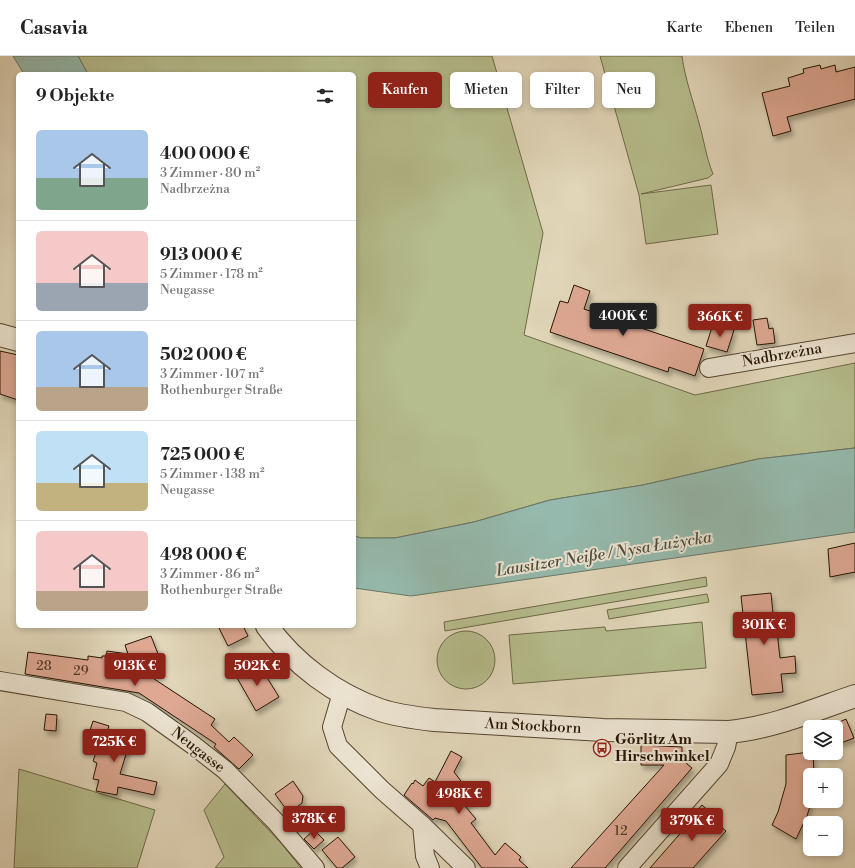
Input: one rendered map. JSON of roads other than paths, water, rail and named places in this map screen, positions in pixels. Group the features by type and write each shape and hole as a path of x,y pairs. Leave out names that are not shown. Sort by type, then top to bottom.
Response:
{"street":[{"path":"0,335 16,339"},
{"name":"Nadbrzeżna","path":"709,368 855,343"},
{"name":"Am Stockborn","path":"268,628 277,641 304,667 342,694 382,710 408,717 434,720 603,730 729,732 746,731 855,696"},
{"name":"Neugasse","path":"0,681 126,702 147,712 225,770 275,822 315,868"},
{"path":"342,694 332,728 338,746 382,790 422,825 466,868"},
{"path":"627,868 719,764 726,747 729,732"},
{"path":"422,825 425,856 430,868"}],"water":[{"path":"13,56 78,56 87,72 23,72"},
{"name":"Lausitzer Neiße / Nysa Łużycka","path":"855,448 855,532 411,596 356,588 356,537 361,538 395,538 474,522 550,500 643,485 758,459"}],"place":[{"name":"Görlitz Am Hirschwinkel","path":"602,748"}]}
